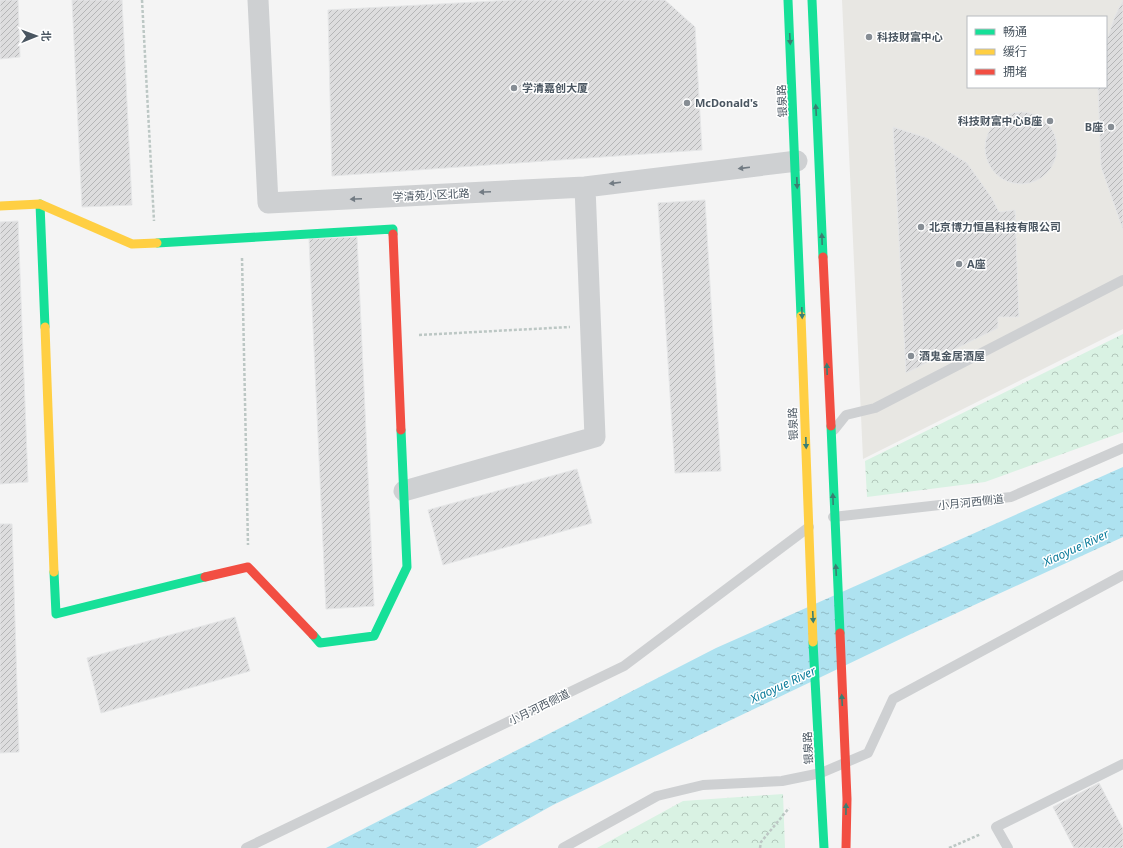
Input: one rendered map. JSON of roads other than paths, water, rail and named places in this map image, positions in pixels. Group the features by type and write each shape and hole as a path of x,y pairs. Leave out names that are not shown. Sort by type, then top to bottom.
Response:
{"main road":[{"name":"银泉路","path":"788,0 797,161 808,527 824,848"},
{"path":"812,0 846,799 846,848"},
{"path":"0,206 40,204 132,244 393,229 407,567 374,636 320,643 248,567 56,614 40,204"}],"street":[{"name":"学清苑小区北路","path":"258,0 268,203 584,187 797,161"},
{"path":"404,491 595,437 584,187"}],"lane":[{"path":"830,435 846,415 875,408 1123,280"},
{"name":"小月河西侧道","path":"833,517 1011,497 1123,448"},
{"name":"小月河西侧道","path":"246,848 624,666 808,527"},
{"path":"563,848 657,796 703,785 782,781 821,773 868,753 893,699 1123,576"},
{"path":"1008,848 996,827 1123,764"}],"water":[{"name":"Xiaoyue River","path":"1123,467 1123,537 913,633 553,805 476,848 326,848 716,648"}],"place":[{"name":"科技财富中心","path":"869,37"},
{"name":"学清嘉创大厦","path":"514,88"},
{"name":"McDonald's","path":"687,103"},
{"name":"科技财富中心B座","path":"1050,121"},
{"name":"B座","path":"1111,127"},
{"name":"北京博力恒昌科技有限公司","path":"921,227"},
{"name":"A座","path":"959,264"},
{"name":"酒鬼金居酒屋","path":"911,356"}]}
